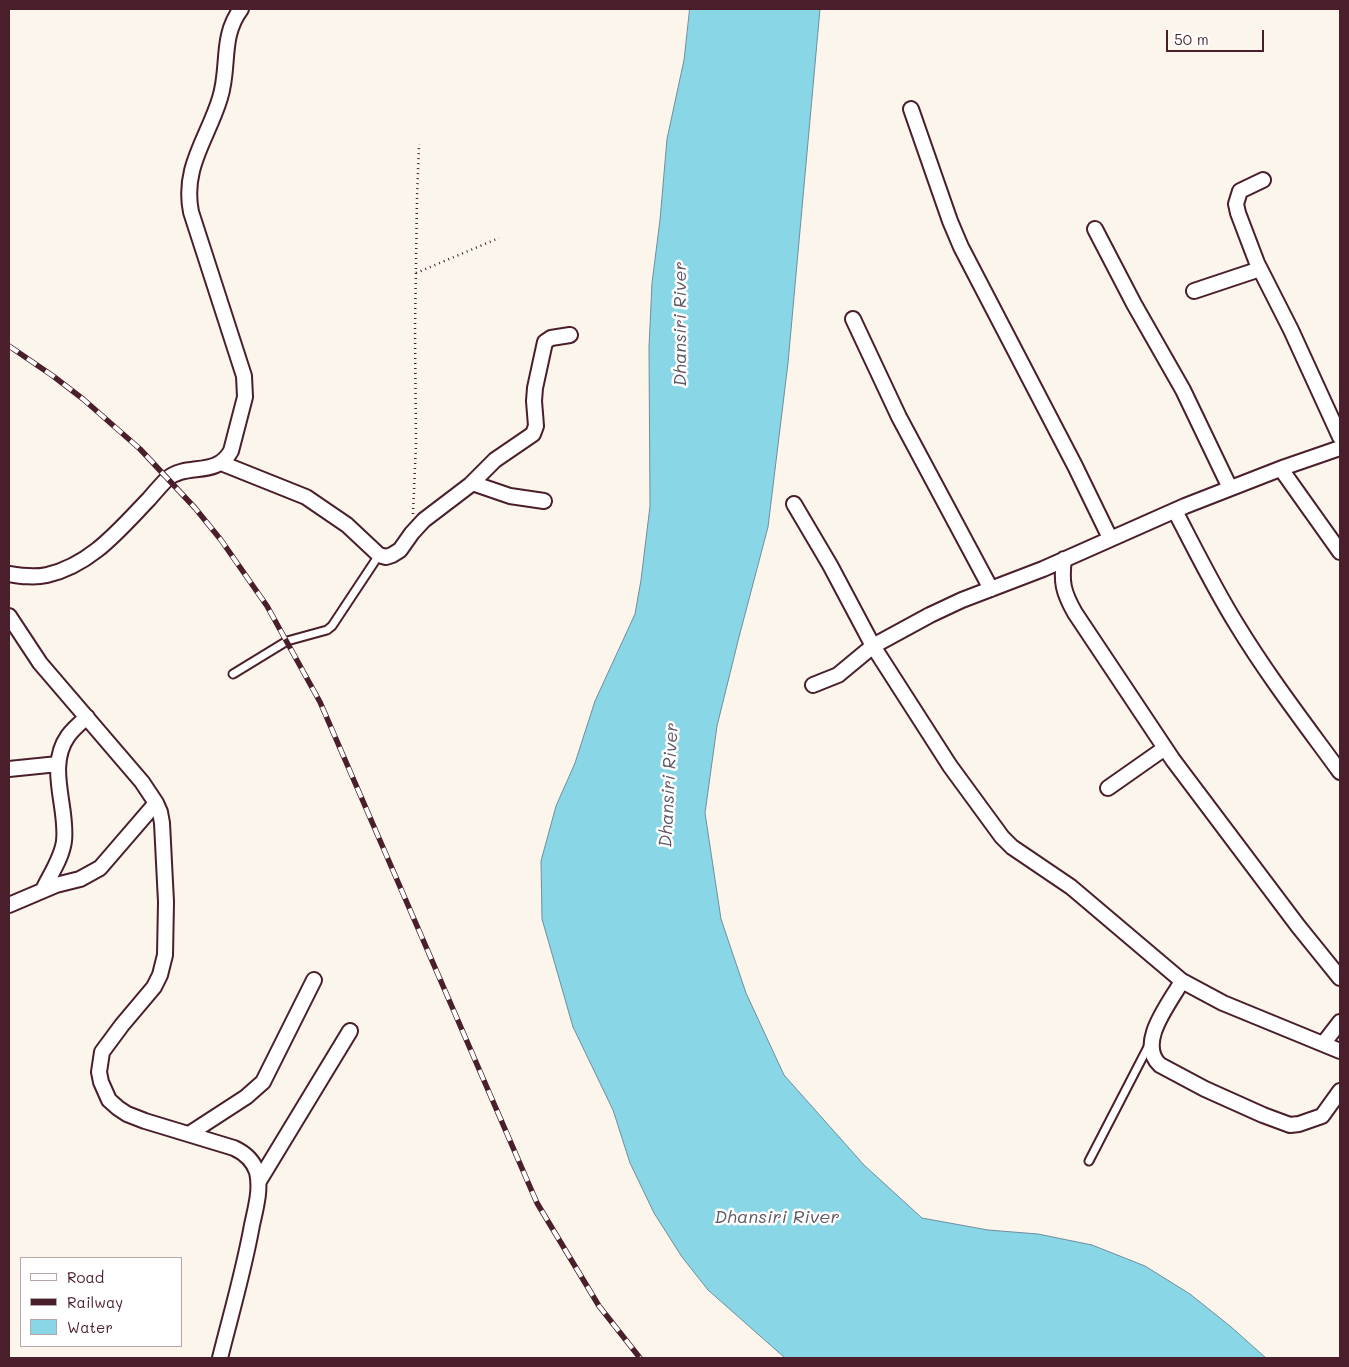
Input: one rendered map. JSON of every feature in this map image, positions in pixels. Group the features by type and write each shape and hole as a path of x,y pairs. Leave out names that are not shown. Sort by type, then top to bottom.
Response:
{"street":[{"path":"9,574 31,577 46,576 82,562 101,548 168,478 188,471 212,467 226,459 231,451 246,387 188,200 192,166 220,99 228,33 231,24 241,9"},
{"path":"911,109 961,247 1075,466 1110,538"},
{"path":"1263,180 1240,191 1236,204 1242,225 1260,269 1340,437"},
{"path":"1095,229 1134,304 1183,390 1230,488"},
{"path":"1194,291 1260,269"},
{"path":"853,319 899,417 991,589"},
{"path":"221,463 306,496 346,525 379,555 386,557 392,555 400,550 424,520 472,483 496,460 533,434 536,426 535,388 545,342 551,338 570,334"},
{"path":"813,685 838,675 873,646 962,600 1064,559 1230,488 1340,448"},
{"path":"1281,469 1340,552"},
{"path":"472,483 510,496 544,501"},
{"path":"794,504 830,565 873,646 950,766 1002,838 1012,847 1071,887 1182,981 1224,1003 1340,1051"},
{"path":"1175,511 1237,626 1274,682 1340,772"},
{"path":"1064,559 1062,576 1063,588 1067,599 1165,748 1298,926 1340,978"},
{"path":"9,616 40,663 142,782 160,812 163,834 166,902 165,954 160,975 154,987 102,1052 99,1072 109,1100 118,1108 145,1121 234,1148 244,1153 252,1161 256,1170 258,1194 248,1248 220,1358"},
{"path":"42,890 64,843 58,756 68,736 87,717"},
{"path":"1108,788 1165,748"},
{"path":"9,768 58,764"},
{"path":"9,905 42,890 80,879 100,868 156,803"},
{"path":"189,1134 246,1097 262,1082 314,980"},
{"path":"1182,981 1154,1030 1150,1043 1152,1054 1160,1065 1205,1089 1284,1124 1299,1124 1322,1116 1340,1091"},
{"path":"1322,1044 1340,1022"},
{"path":"258,1181 350,1031"}],"lane":[{"path":"234,674 287,641 327,630 332,626 379,555"},
{"path":"1089,1161 1150,1043"}],"path":[{"path":"412,533 416,444 414,329 416,198 419,144"},
{"path":"416,273 499,238"}],"water":[{"name":"Dhansiri River","path":"690,9 820,9 788,363 768,527 717,726 705,813 721,919 746,993 784,1075 864,1165 922,1218 988,1230 1038,1234 1092,1245 1145,1266 1190,1294 1266,1358 785,1358 708,1290 682,1257 654,1213 630,1163 613,1110 573,1027 542,919 541,861 556,806 575,763 595,701 635,614 641,580 650,506 649,347 652,283 667,139 684,60"}],"railway":[{"path":"9,346 83,399 140,449 195,508 221,540 267,606 320,702 537,1203 599,1306 640,1358"}]}
